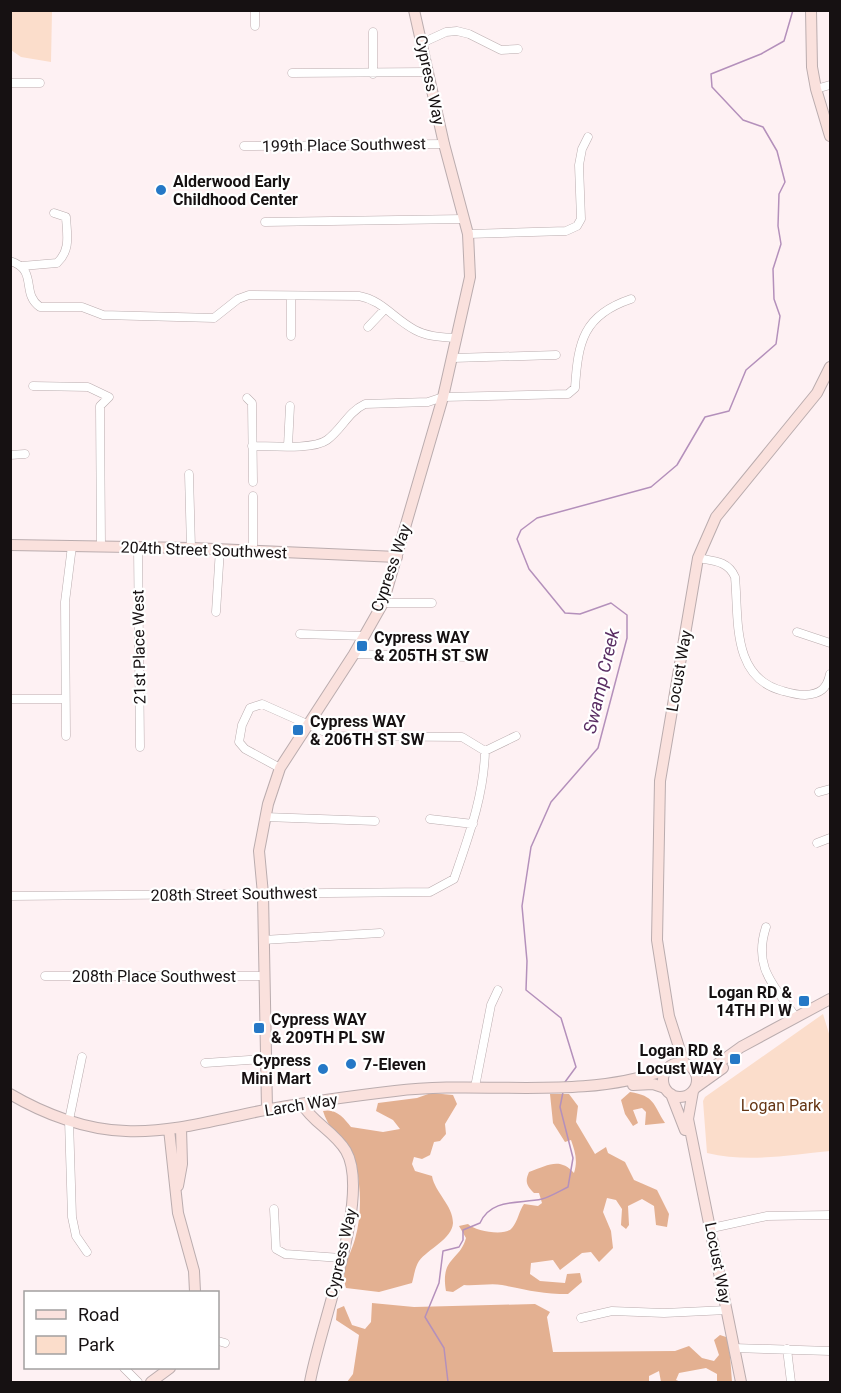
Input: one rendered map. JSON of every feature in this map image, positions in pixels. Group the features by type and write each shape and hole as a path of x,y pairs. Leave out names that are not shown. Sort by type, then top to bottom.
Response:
{"street":[{"path":"255,10 255,26"},
{"name":"Cypress Way","path":"267,1110 263,894 259,851 265,817 280,768 354,654 383,603 443,397 470,278 468,234 444,144 414,10"},
{"path":"811,10 812,67 816,89 831,136"},
{"path":"422,43 446,32 457,31 469,34 501,50 518,49"},
{"path":"373,32 373,74"},
{"path":"292,73 429,72"},
{"path":"10,83 39,83"},
{"path":"816,89 831,85"},
{"path":"468,234 566,231 577,226 582,219 580,159 588,137"},
{"name":"199th Place Southwest","path":"244,146 444,144"},
{"path":"10,261 22,266 57,263 65,255 68,250 66,217 54,213"},
{"path":"265,222 464,219"},
{"path":"22,266 27,273 30,295 40,307 81,307 103,315 214,318 238,298 249,295 359,296 375,299 385,309 418,332 458,338"},
{"path":"291,296 291,336"},
{"path":"252,446 314,445 326,441 356,408 365,404 428,402 443,397 568,394 575,388 578,352 591,323 611,306 631,299"},
{"path":"368,327 385,309"},
{"path":"453,358 556,355"},
{"name":"Locust Way","path":"667,1068 673,1052 657,940 660,781 698,558 716,517 817,393 831,367"},
{"path":"33,386 88,387 109,397 100,406 101,546"},
{"path":"247,398 252,403 254,482"},
{"path":"288,446 290,406"},
{"path":"10,455 26,454"},
{"path":"189,474 191,548"},
{"path":"253,496 253,552"},
{"name":"204th Street Southwest","path":"10,545 191,548 397,557"},
{"path":"66,736 65,602 72,546"},
{"name":"21st Place West","path":"138,547 140,747"},
{"path":"216,612 220,549"},
{"path":"698,558 726,564 732,570 735,577 741,651 748,668 757,679 773,688 800,695 818,694 828,684 831,674"},
{"path":"383,603 432,603"},
{"path":"797,632 831,643"},
{"path":"300,634 364,636"},
{"path":"354,654 466,657"},
{"path":"10,699 64,699"},
{"path":"280,768 245,749 239,742 242,725 250,708 262,704 270,705 307,725 334,736 462,737 485,751"},
{"path":"485,751 516,736"},
{"path":"430,819 473,824 484,775 485,751"},
{"path":"819,792 831,789"},
{"path":"265,817 375,821"},
{"name":"208th Street Southwest","path":"10,896 430,892 454,879 473,824"},
{"path":"817,843 831,838"},
{"path":"766,927 760,946 764,971 795,1016"},
{"path":"263,940 380,933"},
{"name":"208th Place Southwest","path":"45,976 263,976"},
{"path":"475,1087 491,1005 498,990"},
{"path":"750,1044 745,1051 684,1097 668,1091 662,1080 667,1068 676,1062 684,1063 694,1070 709,1070 741,1047 750,1044 795,1016 831,999"},
{"name":"Locust Way","path":"669,1016 684,1063"},
{"path":"82,1057 69,1120 72,1216 76,1236 87,1252"},
{"path":"205,1064 265,1059"},
{"name":"Larch Way","path":"600,1085 667,1068"},
{"path":"694,1070 694,1090"},
{"name":"Larch Way","path":"10,1094 69,1120 125,1131 181,1128 302,1104 414,1089 610,1086 646,1083 668,1091"},
{"name":"Locust Way","path":"694,1090 688,1119 712,1228 741,1383"},
{"name":"Locust Way","path":"668,1091 693,1143"},
{"name":"Cypress Way","path":"302,1104 311,1117 339,1141 350,1161 354,1198 310,1383"},
{"path":"177,1189 182,1164 181,1128"},
{"path":"169,1129 171,1165 177,1189 180,1224 194,1270 195,1291"},
{"path":"274,1209 276,1249 285,1254 341,1258"},
{"path":"712,1228 767,1216 831,1215"},
{"path":"581,1318 612,1311 676,1313 727,1310"},
{"path":"734,1348 831,1351"},
{"path":"787,1349 791,1383"},
{"path":"125,1369 138,1383"},
{"path":"151,1383 169,1369"}],"green space":[{"path":"10,11 52,11 51,62 21,57 11,50"},
{"name":"Logan Park","path":"823,1014 830,1037 830,1151 753,1158 707,1153 703,1101 705,1097"}],"shaded area":[{"path":"630,1092 649,1099 665,1123 645,1125 646,1112 642,1108 633,1110 638,1123 633,1126 625,1114 621,1100"},
{"path":"431,1093 453,1095 457,1104 445,1124 446,1134 440,1141 434,1142 430,1155 422,1159 414,1157 412,1164 415,1171 432,1176 450,1210 452,1229 419,1261 412,1283 379,1292 346,1288 345,1269 359,1219 359,1184 354,1161 327,1121 323,1111 336,1112 351,1127 383,1132 400,1129 393,1120 376,1111 378,1103 417,1098"},
{"path":"550,1094 569,1094 578,1106 576,1122 595,1154 606,1147 608,1153 625,1162 634,1180 657,1190 669,1214 667,1227 656,1225 654,1206 642,1199 628,1206 629,1225 626,1229 621,1225 622,1209 616,1200 607,1198 603,1212 611,1231 613,1248 599,1262 591,1252 582,1253 560,1270 553,1260 531,1263 530,1274 540,1281 565,1283 567,1274 580,1273 582,1282 568,1294 493,1284 464,1285 453,1292 446,1291 445,1280 448,1265 460,1251 466,1238 459,1226 468,1224 477,1229 497,1233 508,1231 514,1225 524,1204 538,1206 542,1203 539,1193 534,1193 528,1185 529,1172 548,1165 559,1164 574,1173 576,1160 574,1148 571,1140 565,1142 553,1123"},
{"path":"372,1303 414,1307 535,1304 550,1312 547,1317 553,1352 675,1351 689,1346 702,1358 714,1361 719,1355 714,1340 720,1335 726,1337 729,1342 732,1382 717,1382 717,1374 706,1368 679,1373 676,1380 681,1382 661,1382 659,1371 649,1376 649,1382 347,1382 353,1374 359,1335 336,1320 337,1309 344,1306 352,1325 365,1329 371,1322"}],"waterway":[{"name":"Swamp Creek","path":"565,1082 576,1067 561,1018 526,990 527,961 522,906 531,847 551,802 598,748 627,638 627,615 611,603 580,614 565,613 529,569 517,539 521,530 537,518 651,487 677,465 705,417 729,411 746,370 776,344 780,316 774,299 773,269 781,244 778,226 779,194 785,182 777,151 763,127 743,120 712,87 711,74 761,54 784,41 793,10"},
{"name":"Swamp Creek","path":"448,1382 444,1348 425,1317 439,1283 443,1251 459,1247 463,1240 463,1230 480,1223 491,1209 506,1204 542,1199 568,1187 573,1158 560,1107 563,1092"}],"place":[{"name":"Alderwood Early Childhood Center","path":"161,190"},
{"name":"Cypress WAY & 205TH ST SW","path":"362,646"},
{"name":"Cypress WAY & 206TH ST SW","path":"298,730"},
{"name":"Logan RD & 14TH Pl W","path":"804,1001"},
{"name":"Cypress WAY & 209TH PL SW","path":"259,1028"},
{"name":"Logan RD & Locust WAY","path":"735,1059"},
{"name":"7-Eleven","path":"351,1064"},
{"name":"Cypress Mini Mart","path":"323,1069"}]}
